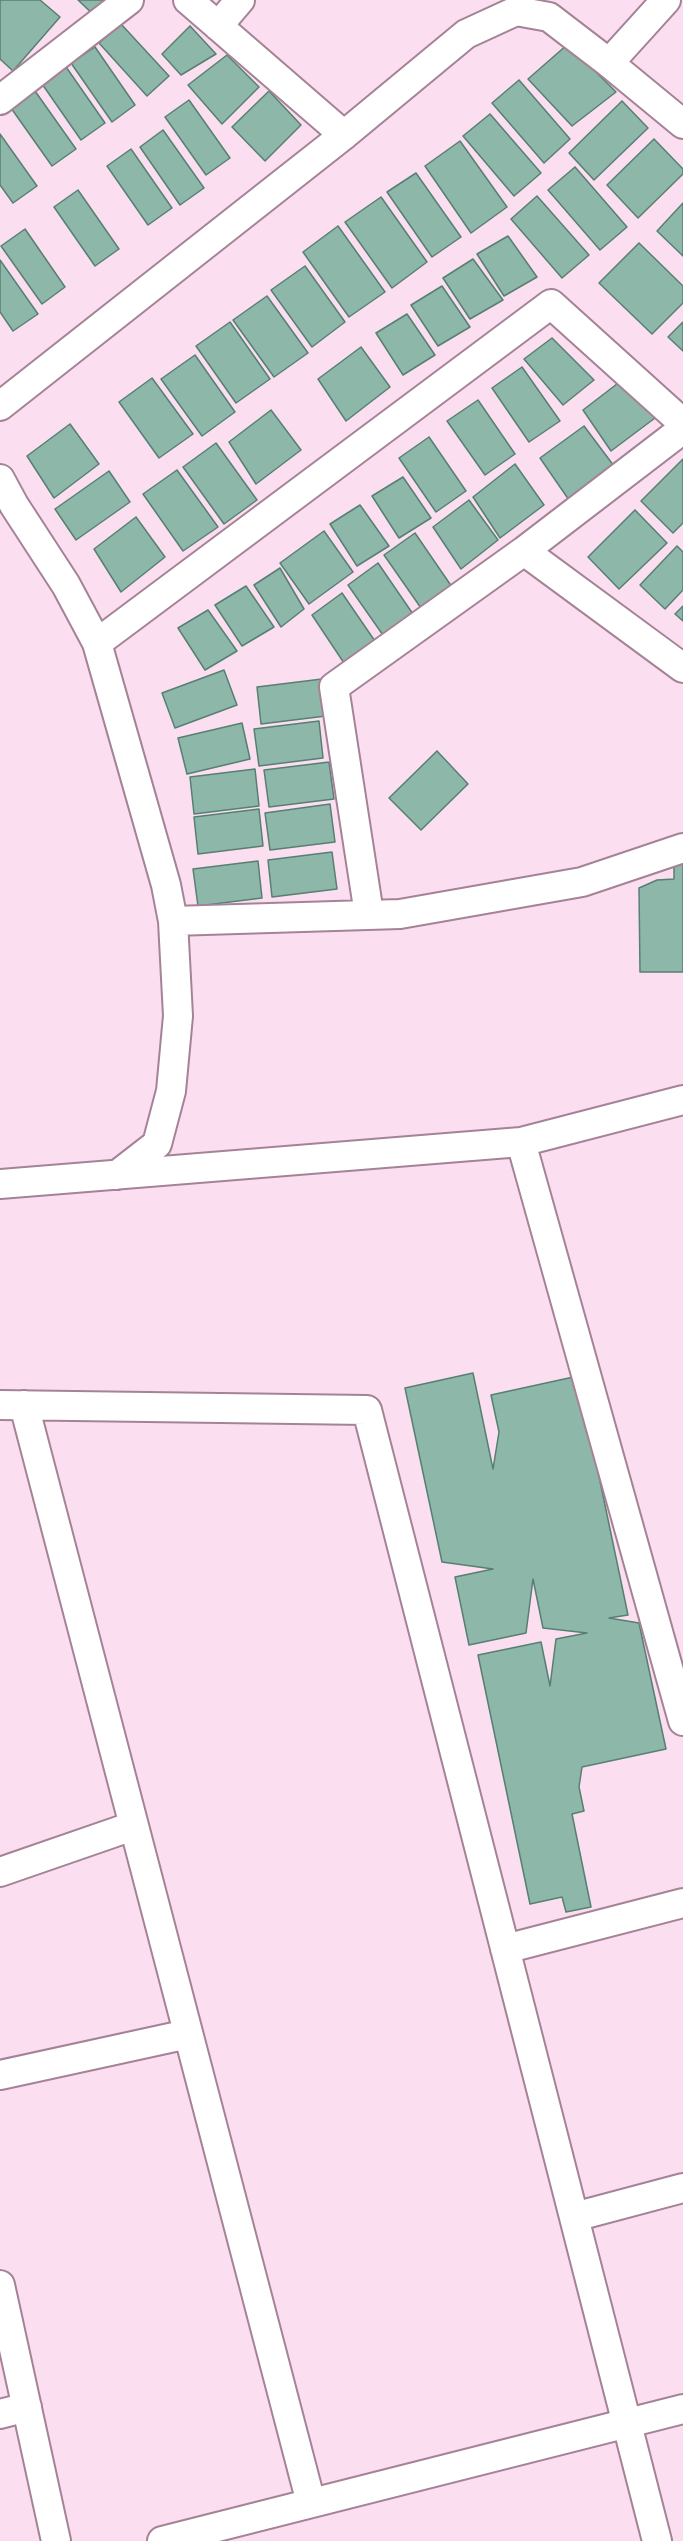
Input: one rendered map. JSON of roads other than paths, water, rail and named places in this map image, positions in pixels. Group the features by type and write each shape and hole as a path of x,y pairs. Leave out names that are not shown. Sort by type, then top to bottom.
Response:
{"street":[{"path":"0,100 129,0"},
{"path":"188,0 344,135"},
{"path":"218,27 240,0"},
{"path":"609,63 666,0"},
{"path":"0,406 344,135 466,34 517,5 549,17 683,124"},
{"path":"96,643 551,304 683,423"},
{"path":"369,914 334,687 525,551 683,429"},
{"path":"0,479 14,505 66,585 96,643 166,885 173,921 178,1016 171,1091 157,1144 117,1175"},
{"path":"525,551 683,668"},
{"path":"173,921 400,914 582,882 683,848"},
{"path":"0,1184 521,1142 683,1100"},
{"path":"521,1142 677,1676 683,1721"},
{"path":"311,2503 133,1826 12,1405 367,1410 657,2541"},
{"path":"0,1872 133,1826"},
{"path":"506,1949 683,1903"},
{"path":"0,2074 188,2034"},
{"path":"574,2217 683,2188"},
{"path":"0,2285 14,2410 56,2541"},
{"path":"162,2541 683,2409"}]}
